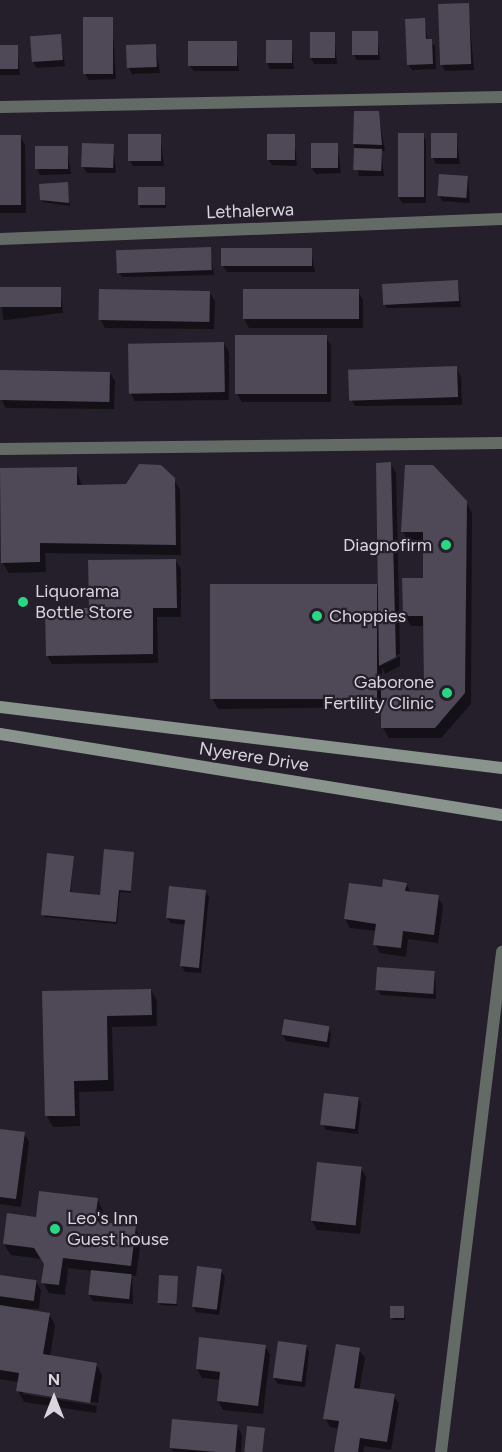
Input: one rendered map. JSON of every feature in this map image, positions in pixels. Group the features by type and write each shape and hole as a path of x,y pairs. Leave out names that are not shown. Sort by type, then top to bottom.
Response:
{"main road":[{"name":"Nyerere Drive","path":"0,707 502,768"},
{"name":"Nyerere Drive","path":"0,734 502,815"}],"street":[{"path":"0,107 502,97"},
{"name":"Lethalerwa","path":"0,239 502,219"},
{"path":"0,449 502,443"},
{"path":"441,1452 502,952"}],"building":[{"path":"469,3 471,64 440,65 438,4"},
{"path":"83,17 113,17 113,74 83,74"},
{"path":"425,18 426,39 432,39 433,64 407,65 405,19"},
{"path":"352,31 378,31 378,55 352,55"},
{"path":"310,32 335,32 335,58 310,58"},
{"path":"61,34 63,60 32,62 30,36"},
{"path":"266,40 292,40 292,63 266,63"},
{"path":"188,41 237,41 237,66 188,66"},
{"path":"156,44 157,67 127,68 126,45"},
{"path":"0,45 18,45 18,69 0,69"},
{"path":"354,111 379,111 382,145 353,144"},
{"path":"398,133 424,133 424,197 398,197"},
{"path":"431,133 457,133 457,158 431,158"},
{"path":"128,134 161,134 161,161 128,161"},
{"path":"267,134 295,134 295,160 267,160"},
{"path":"0,135 21,135 21,205 0,205"},
{"path":"82,143 114,144 113,168 81,167"},
{"path":"311,143 338,143 338,168 311,168"},
{"path":"35,146 68,146 68,169 35,169"},
{"path":"354,148 382,149 381,171 353,170"},
{"path":"439,174 468,176 466,198 437,196"},
{"path":"68,182 69,203 40,200 39,184"},
{"path":"138,187 165,187 165,205 138,205"},
{"path":"211,247 212,270 117,273 116,250"},
{"path":"221,248 312,248 312,266 221,266"},
{"path":"458,280 459,301 383,305 382,284"},
{"path":"0,287 61,287 61,307 0,307"},
{"path":"99,289 210,291 209,322 98,320"},
{"path":"243,289 359,289 359,319 243,319"},
{"path":"235,335 327,335 327,394 235,394"},
{"path":"224,342 225,392 129,394 128,344"},
{"path":"457,366 458,397 349,401 348,370"},
{"path":"0,370 110,372 109,402 0,400"},
{"path":"391,462 396,657 379,666 376,463"},
{"path":"139,464 161,465 175,478 176,545 40,543 40,562 1,563 0,468 77,467 77,485 126,484"},
{"path":"405,465 433,465 467,501 465,693 435,728 381,728 381,684 424,684 423,616 403,616 402,578 423,578 423,532 401,532"},
{"path":"176,559 177,608 153,608 153,654 46,656 45,608 89,608 88,560"},
{"path":"210,584 377,584 377,699 210,699"},
{"path":"104,849 134,852 131,891 119,890 116,922 41,915 47,853 74,856 70,892 100,895"},
{"path":"383,879 407,883 405,891 439,895 434,935 403,931 401,948 373,945 376,924 344,919 349,883 382,887"},
{"path":"169,886 206,890 199,968 180,966 185,920 166,918"},
{"path":"377,967 435,971 433,994 375,990"},
{"path":"151,989 152,1015 107,1016 108,1080 74,1081 75,1116 45,1116 42,991"},
{"path":"284,1019 329,1026 327,1042 281,1035"},
{"path":"324,1093 359,1097 355,1129 320,1125"},
{"path":"0,1129 25,1132 16,1199 0,1197"},
{"path":"317,1162 362,1167 356,1225 311,1221"},
{"path":"39,1191 98,1198 95,1221 136,1226 131,1266 63,1258 59,1285 41,1283 44,1264 34,1248 3,1244 7,1213 36,1217"},
{"path":"197,1266 222,1269 217,1310 192,1307"},
{"path":"91,1270 132,1274 129,1299 88,1295"},
{"path":"0,1275 37,1280 34,1301 0,1296"},
{"path":"159,1275 178,1276 177,1304 158,1303"},
{"path":"0,1305 50,1313 43,1354 97,1363 90,1403 16,1391 19,1373 0,1370"},
{"path":"390,1306 404,1306 404,1318 390,1318"},
{"path":"199,1337 266,1345 258,1406 217,1401 220,1372 196,1369"},
{"path":"278,1341 307,1345 302,1382 273,1378"},
{"path":"336,1344 360,1348 354,1388 395,1394 387,1442 360,1438 358,1452 334,1452 339,1421 323,1419"},
{"path":"172,1419 238,1425 235,1452 169,1448"},
{"path":"247,1426 265,1428 262,1452 244,1452"}],"place":[{"name":"Diagnofirm","path":"446,545"},
{"name":"Liquorama Bottle Store","path":"23,602"},
{"name":"Choppies","path":"317,616"},
{"name":"Gaborone Fertility Clinic","path":"447,693"},
{"name":"Leo's Inn Guest house","path":"55,1229"}]}
